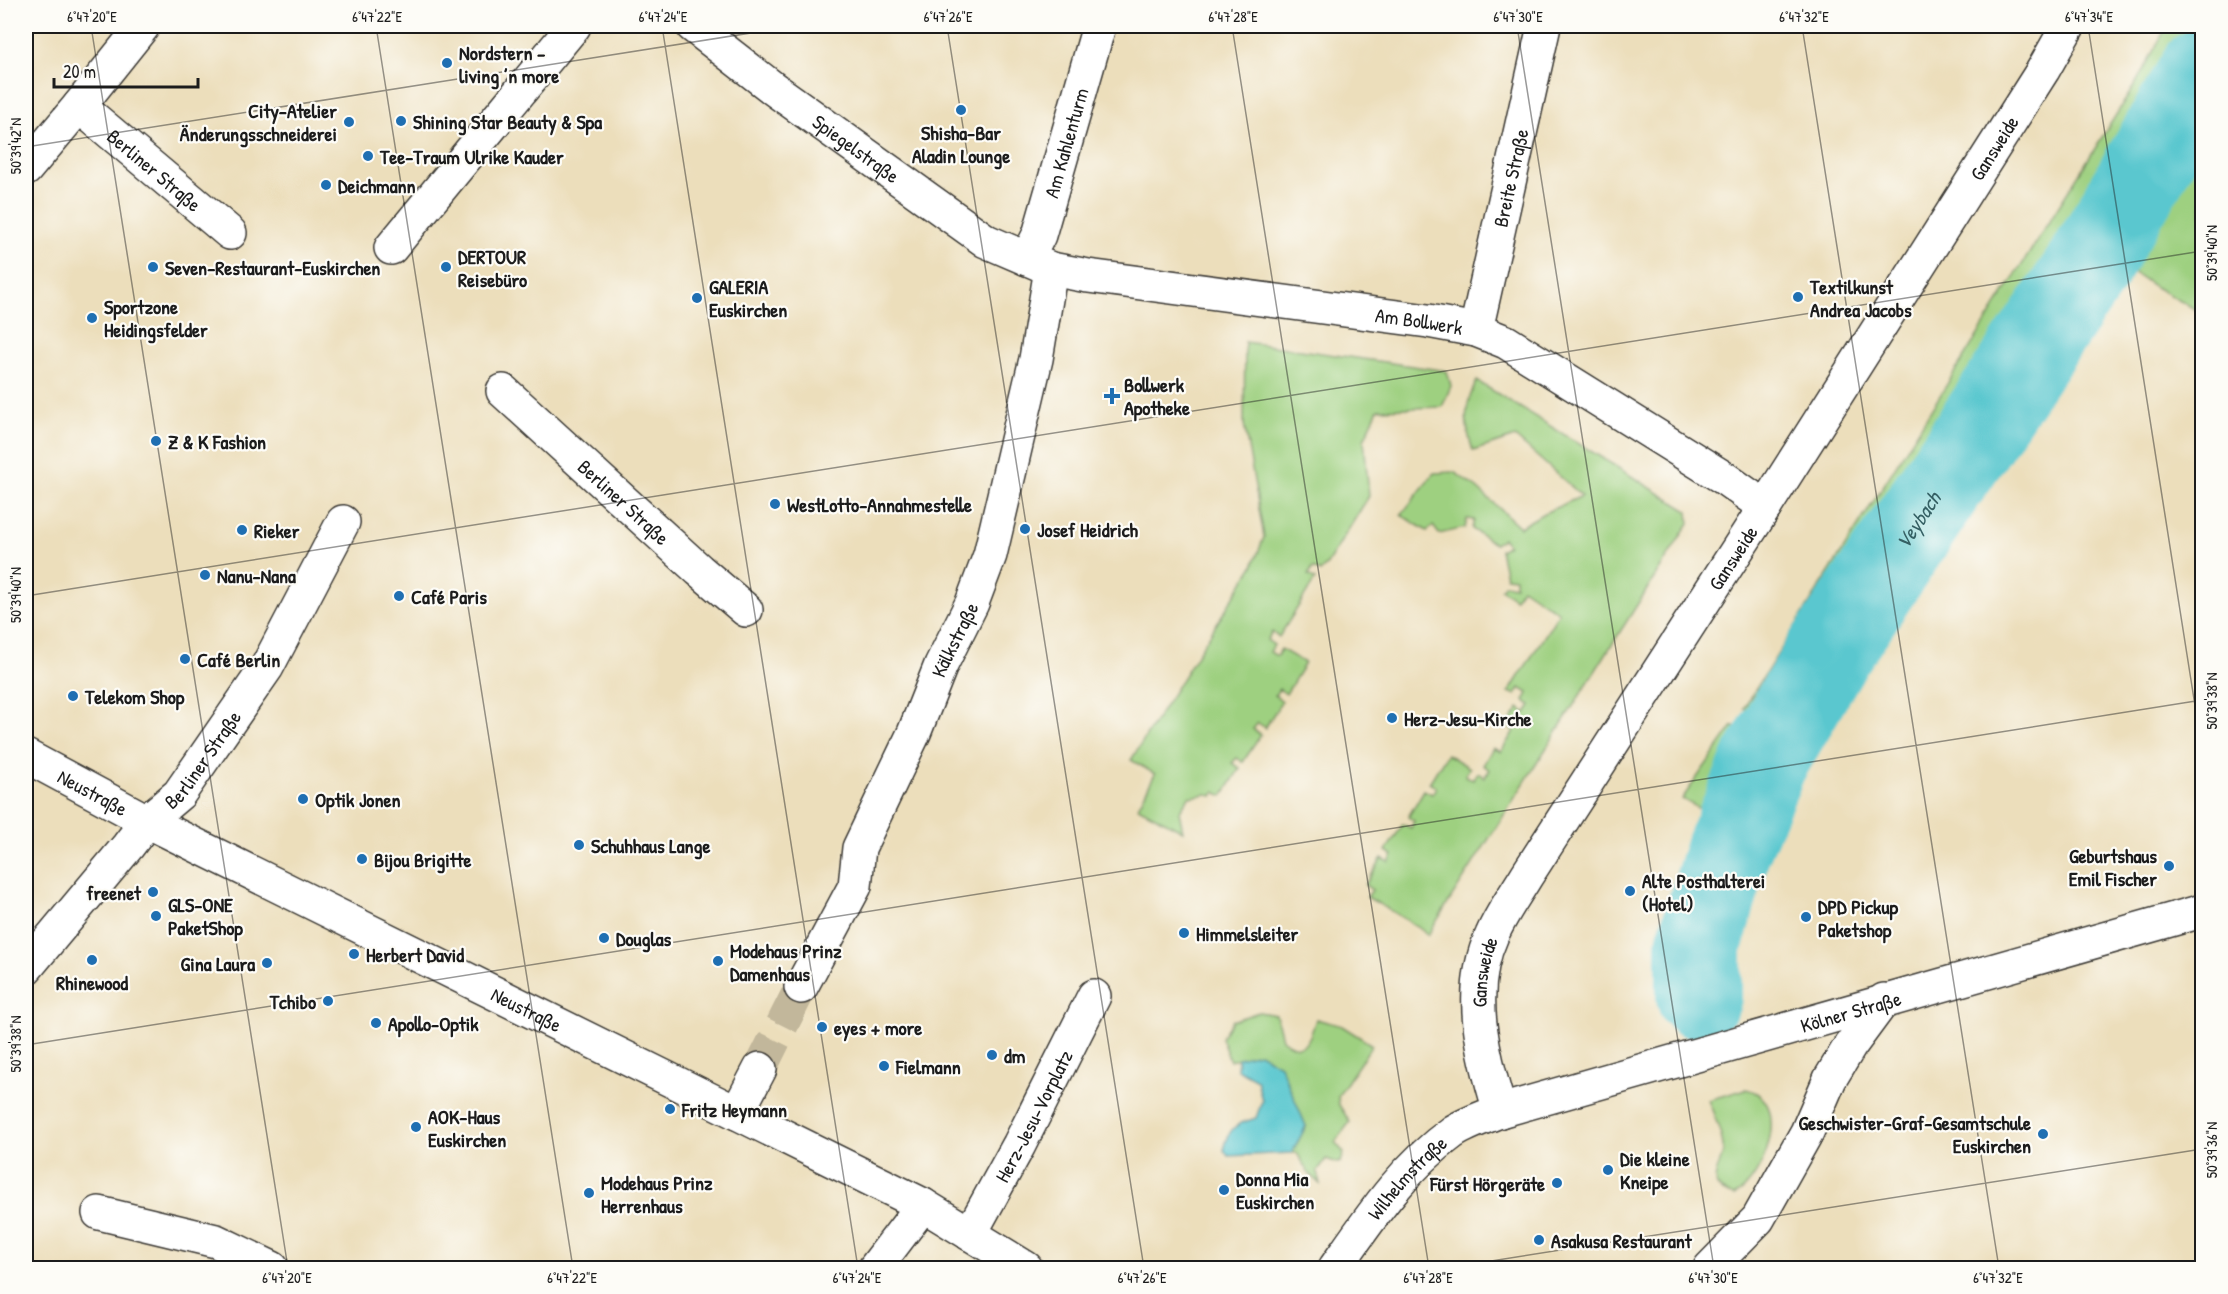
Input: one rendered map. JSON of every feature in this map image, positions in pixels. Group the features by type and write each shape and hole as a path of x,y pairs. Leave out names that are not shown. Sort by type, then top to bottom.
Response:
{"street":[{"path":"26,169 143,26"},
{"path":"391,248 574,26"},
{"name":"Spiegelstraße","path":"693,26 774,89 957,222 986,241 1039,264"},
{"name":"Am Kahlenturm","path":"1039,264 1039,235 1099,26"},
{"name":"Breite Straße","path":"1476,330 1544,26"},
{"name":"Gansweide","path":"1500,1111 1486,1064 1478,1007 1483,957 1492,934 1527,875 2037,80 2068,26"},
{"name":"Berliner Straße","path":"79,106 230,233"},
{"name":"Am Bollwerk","path":"1039,264 1088,276 1428,321 1476,330 1506,342 1724,478 1765,507"},
{"name":"Kälkstraße","path":"801,987 855,886 859,848 914,733 940,665 972,603 990,555 1036,359 1039,264"},
{"name":"Berliner Straße","path":"503,391 746,610"},
{"name":"Berliner Straße","path":"26,968 147,821 179,794 267,667 343,522"},
{"name":"Neustraße","path":"26,756 147,821 923,1205 1026,1269"},
{"name":"Kölner Straße","path":"1500,1111 2202,911"},
{"name":"Herz-Jesu-Vorplatz","path":"970,1234 1094,996"},
{"path":"1710,1269 1758,1219 1807,1132 1830,1079 1850,1046 1884,1000"},
{"path":"737,1113 760,1069"},
{"name":"Wilhelmstraße","path":"1335,1269 1385,1197 1420,1159 1455,1131 1500,1111"},
{"path":"875,1269 923,1205"},
{"path":"99,1213 216,1240 272,1269"}],"green space":[{"path":"2167,26 2202,26 2202,313 2155,287 2129,269 1947,539 1798,743 1744,708 2136,83"},
{"path":"1245,342 1447,371 1451,386 1442,407 1378,409 1364,440 1369,496 1326,566 1320,572 1313,568 1308,575 1315,580 1279,637 1272,632 1267,640 1274,645 1270,652 1277,656 1281,649 1305,663 1286,694 1279,689 1275,695 1282,701 1265,728 1258,723 1253,729 1261,735 1243,762 1237,758 1232,763 1240,768 1223,796 1215,792 1212,796 1207,794 1189,797 1179,812 1183,831 1138,807 1155,774 1131,760 1253,566 1264,537 1244,424"},
{"path":"1477,381 1688,511 1689,523 1428,935 1367,897 1372,890 1365,885 1382,858 1389,862 1393,855 1386,851 1403,824 1411,828 1414,821 1408,817 1424,790 1432,794 1436,787 1429,783 1447,754 1470,768 1465,775 1473,780 1478,773 1484,777 1490,770 1483,765 1493,748 1501,752 1514,731 1507,726 1519,708 1526,713 1531,705 1524,701 1528,693 1520,688 1516,695 1509,692 1559,613 1522,588 1515,599 1501,589 1505,584 1515,586 1515,578 1506,577 1500,550 1508,545 1503,538 1495,544 1472,529 1474,520 1467,519 1465,528 1439,534 1433,526 1427,531 1401,515 1434,473 1454,472 1477,488 1520,527 1582,496 1515,437 1473,451 1466,415 1469,399"},
{"path":"1733,726 1756,741 1719,820 1682,799"},
{"path":"1259,1012 1276,1015 1282,1039 1296,1047 1305,1044 1309,1039 1316,1019 1342,1026 1372,1045 1338,1096 1339,1105 1350,1122 1335,1142 1344,1153 1341,1162 1338,1163 1326,1159 1317,1172 1320,1184 1309,1174 1297,1153 1292,1153 1306,1126 1238,1058 1230,1061 1221,1038 1232,1021"},
{"path":"1746,1089 1760,1096 1769,1108 1771,1123 1769,1141 1764,1158 1755,1174 1734,1196 1723,1191 1715,1181 1723,1146 1708,1100"}],"water":[{"path":"1259,1053 1280,1065 1306,1126 1292,1153 1228,1156 1224,1150 1231,1131 1238,1125 1256,1118 1262,1101 1257,1080 1237,1069 1238,1058"}],"waterway":[{"name":"Veybach","path":"1699,996 1699,945 1728,849 1765,761 1827,655 2089,265 2202,71"}],"tunnel":[{"path":"760,1069 801,987"}],"place":[{"name":"Nordstern – living ’n more","path":"447,63"},
{"name":"Shisha-Bar Aladin Lounge","path":"961,110"},
{"name":"Shining Star Beauty & Spa","path":"401,121"},
{"name":"City-Atelier Änderungsschneiderei","path":"349,122"},
{"name":"Tee-Traum Ulrike Kauder","path":"368,156"},
{"name":"Deichmann","path":"326,185"},
{"name":"Seven-Restaurant-Euskirchen","path":"153,267"},
{"name":"DERTOUR Reisebüro","path":"446,267"},
{"name":"Textilkunst Andrea Jacobs","path":"1798,297"},
{"name":"GALERIA Euskirchen","path":"697,298"},
{"name":"Sportzone Heidingsfelder","path":"92,318"},
{"name":"Bollwerk Apotheke","path":"1112,396"},
{"name":"Z & K Fashion","path":"156,441"},
{"name":"WestLotto-Annahmestelle","path":"775,504"},
{"name":"Josef Heidrich","path":"1025,529"},
{"name":"Rieker","path":"242,530"},
{"name":"Nanu-Nana","path":"205,575"},
{"name":"Café Paris","path":"399,596"},
{"name":"Café Berlin","path":"185,659"},
{"name":"Telekom Shop","path":"73,696"},
{"name":"Herz-Jesu-Kirche","path":"1392,718"},
{"name":"Optik Jonen","path":"303,799"},
{"name":"Schuhhaus Lange","path":"579,845"},
{"name":"Bijou Brigitte","path":"362,859"},
{"name":"Geburtshaus Emil Fischer","path":"2169,866"},
{"name":"Alte Posthalterei (Hotel)","path":"1630,891"},
{"name":"freenet","path":"153,892"},
{"name":"GLS-ONE PaketShop","path":"156,916"},
{"name":"DPD Pickup Paketshop","path":"1806,917"},
{"name":"Himmelsleiter","path":"1184,933"},
{"name":"Douglas","path":"604,938"},
{"name":"Herbert David","path":"354,954"},
{"name":"Rhinewood","path":"92,960"},
{"name":"Modehaus Prinz Damenhaus","path":"718,961"},
{"name":"Gina Laura","path":"267,963"},
{"name":"Tchibo","path":"328,1001"},
{"name":"Apollo-Optik","path":"376,1023"},
{"name":"eyes + more","path":"822,1027"},
{"name":"dm","path":"992,1055"},
{"name":"Fielmann","path":"884,1066"},
{"name":"Fritz Heymann","path":"670,1109"},
{"name":"AOK-Haus Euskirchen","path":"416,1127"},
{"name":"Geschwister-Graf-Gesamtschule Euskirchen","path":"2043,1134"},
{"name":"Die kleine Kneipe","path":"1608,1170"},
{"name":"Fürst Hörgeräte","path":"1557,1183"},
{"name":"Donna Mia Euskirchen","path":"1224,1190"},
{"name":"Modehaus Prinz Herrenhaus","path":"589,1193"},
{"name":"Asakusa Restaurant","path":"1539,1240"}]}
